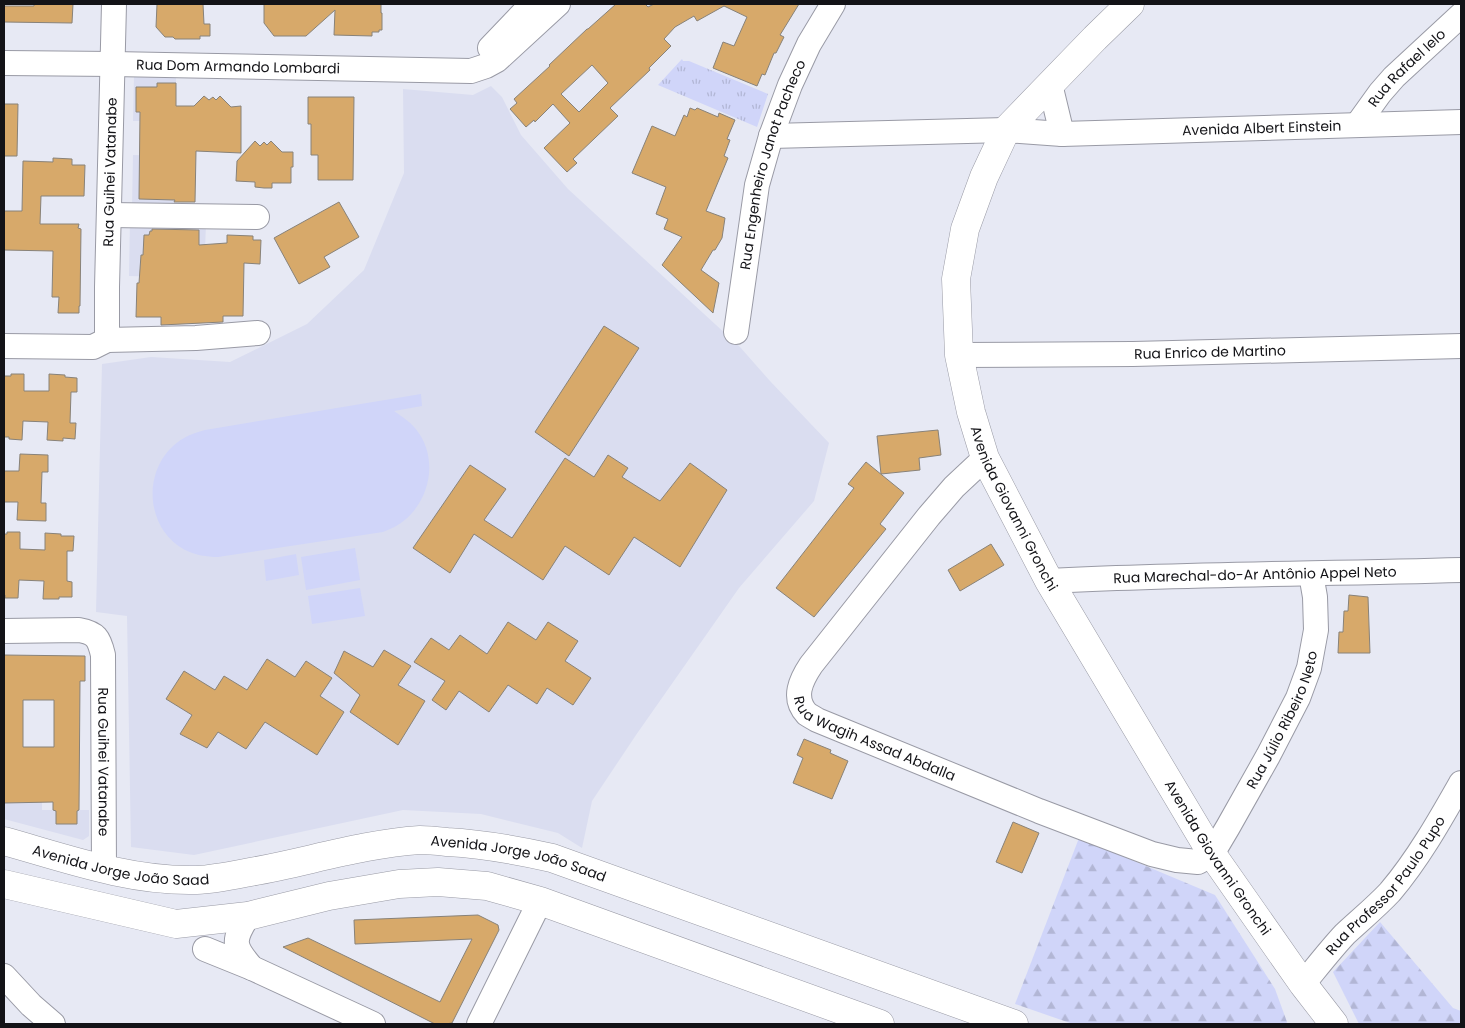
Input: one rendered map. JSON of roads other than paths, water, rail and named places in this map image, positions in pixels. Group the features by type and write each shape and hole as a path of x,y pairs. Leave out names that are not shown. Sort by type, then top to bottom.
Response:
{"main road":[{"name":"Avenida Giovanni Gronchi","path":"1130,4 1094,38 1006,130 984,177 965,229 956,279 959,355 971,412 985,458 1049,580 1212,854 1326,1024"},
{"name":"Avenida Jorge João Saad","path":"4,841 104,869 155,878 194,880 282,867 334,854 422,840 471,843 525,852 552,858 1014,1024"},
{"path":"4,884 176,924 248,916 329,896 400,884 438,882 488,886 540,901 880,1024"},
{"name":"Avenida Giovanni Gronchi","path":"1311,1002 1334,1024"}],"street":[{"name":"Rua Guihei Vatanabe","path":"107,340 114,4"},
{"path":"472,71 498,39 532,4"},
{"path":"472,71 497,60 558,4"},
{"name":"Rua Engenheiro Janot Pacheco","path":"736,332 757,185 771,136 809,44 833,4"},
{"name":"Rua Rafael Ielo","path":"1357,125 1394,77 1461,15"},
{"name":"Rua Dom Armando Lombardi","path":"4,63 472,71"},
{"path":"1050,84 1062,134"},
{"name":"Avenida Albert Einstein","path":"771,136 1006,130 1062,134 1461,122"},
{"path":"109,215 257,217"},
{"path":"4,346 93,347 107,340 196,338 258,333"},
{"name":"Rua Enrico de Martino","path":"959,355 1133,354 1461,346"},
{"name":"Rua Wagih Assad Abdalla","path":"985,458 954,487 929,516 811,665 802,679 799,690 800,702 807,713 826,724 1040,811 1152,854 1177,860 1198,862 1212,854"},
{"name":"Rua Marechal-do-Ar Antônio Appel Neto","path":"1049,580 1230,574 1461,570"},
{"name":"Rua Júlio Ribeiro Neto","path":"1212,854 1268,756 1298,698 1309,668 1316,630 1315,597 1311,574"},
{"name":"Rua Guihei Vatanabe","path":"4,631 79,630 89,632 100,642 103,655 104,869"},
{"name":"Rua Professor Paulo Pupo","path":"1311,1002 1328,952 1346,933 1374,909 1391,890 1440,819 1461,783"},
{"path":"479,1024 540,901"},
{"path":"248,916 238,932 237,946 241,955 252,968"},
{"path":"205,949 252,968 373,1024"},
{"path":"4,976 52,1024"}]}
